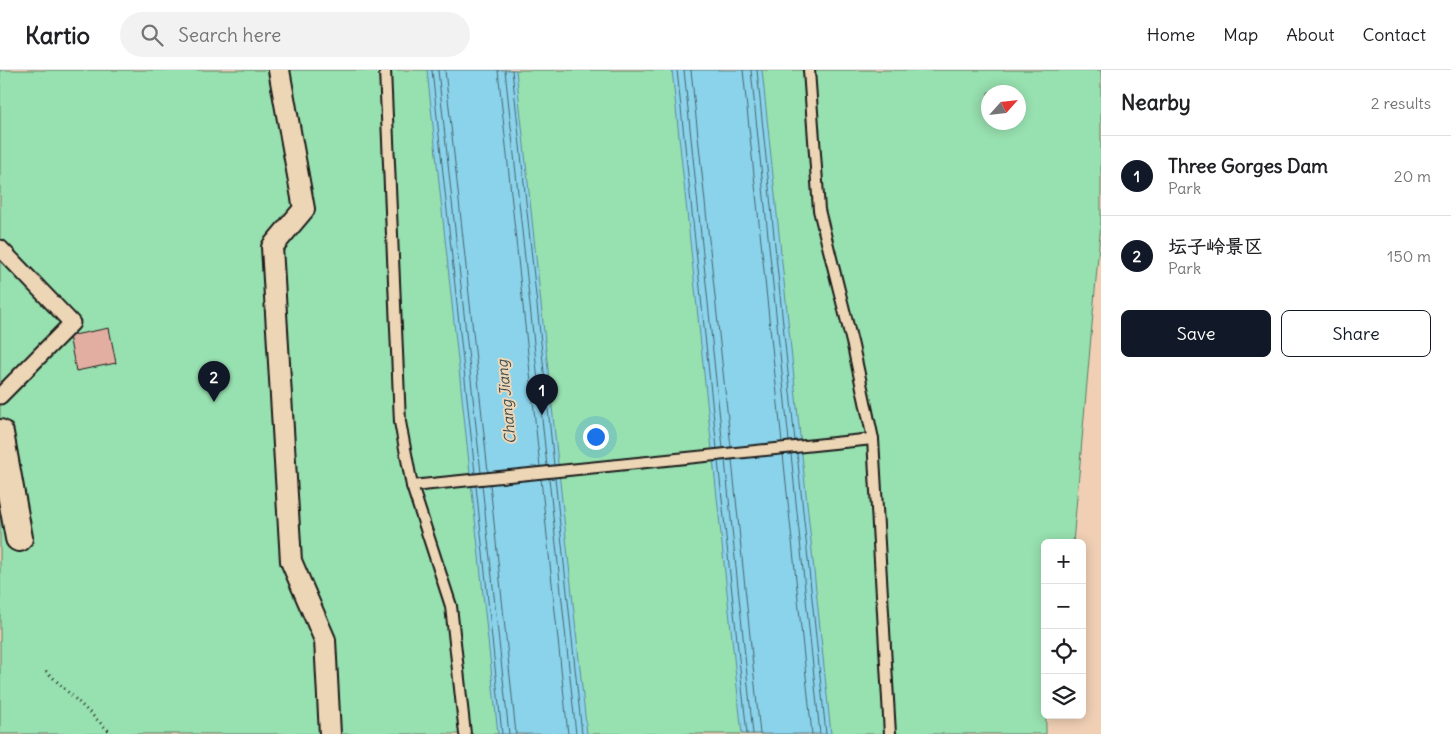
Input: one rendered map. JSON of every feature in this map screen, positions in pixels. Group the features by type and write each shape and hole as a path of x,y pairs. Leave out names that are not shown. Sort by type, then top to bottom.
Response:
{"street":[{"path":"279,70 304,210 272,247 291,561 325,640 330,734"},
{"path":"0,248 72,323 0,396"},
{"path":"0,433 19,538"}],"lane":[{"path":"385,70 400,422 412,486 451,606 465,734"},
{"path":"809,70 818,210 853,346 873,439 890,734"},
{"path":"412,486 873,439"}],"path":[{"path":"46,671 112,734"}],"green space":[{"path":"0,70 1101,70 1101,222 1073,539 1041,539 1041,719 1046,719 1046,734 0,734"}],"water":[{"name":"Chang Jiang","path":"427,70 516,70 587,734 498,734"},
{"path":"672,70 762,70 831,734 742,734"}],"building":[{"path":"109,328 116,363 76,371 69,336"}],"place":[{"name":"坛子岭景区","path":"214,402"},
{"name":"Three Gorges Dam","path":"542,415"}]}
